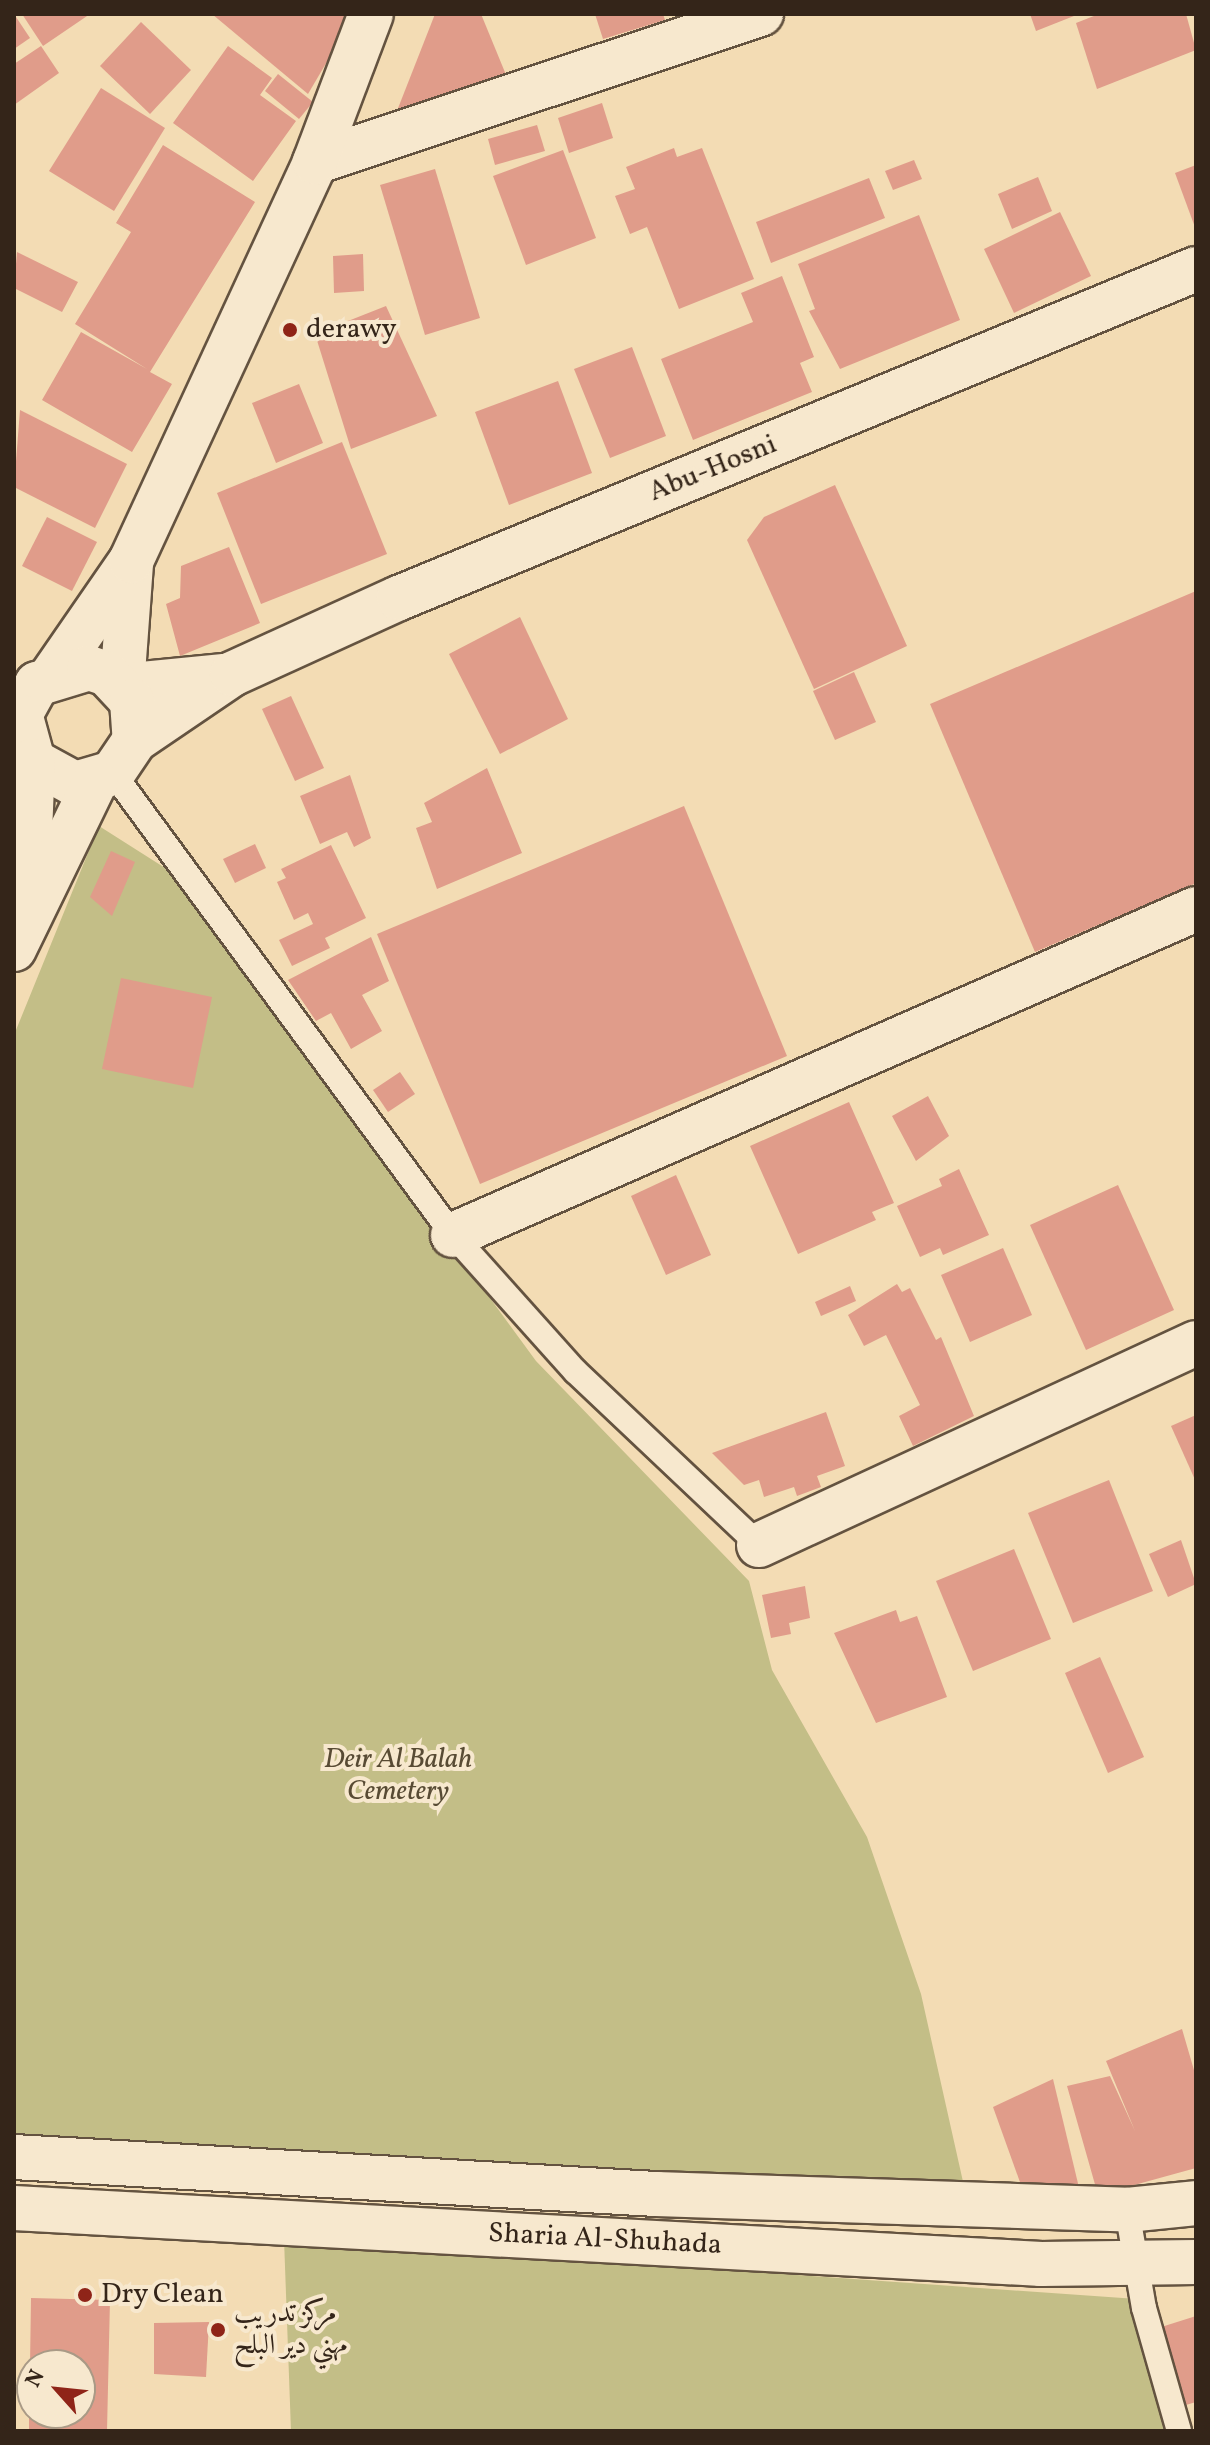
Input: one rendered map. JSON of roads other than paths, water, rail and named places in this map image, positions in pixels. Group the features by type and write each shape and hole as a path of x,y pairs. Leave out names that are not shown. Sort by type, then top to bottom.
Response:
{"street":[{"path":"53,674 131,561 315,162 371,14"},
{"path":"315,162 761,14"},
{"name":"Abu-Hosni","path":"114,765 232,674 399,598 1196,269"},
{"path":"20,934 114,765 135,711 122,686 131,561"},
{"path":"20,934 20,743 37,684 53,674 89,668 122,686"},
{"name":"Abu-Hosni","path":"122,686 232,674"},
{"path":"20,743 56,780 114,765"},
{"path":"453,1235 1196,909"},
{"path":"759,1545 1196,1343"},
{"name":"Sharia Al-Shuhada","path":"14,2157 656,2194 1127,2210 1196,2203"},
{"name":"Sharia Al-Shuhada","path":"14,2208 1142,2266 1196,2262"}],"lane":[{"path":"114,765 453,1235 575,1371 759,1545"},
{"path":"1127,2210 1142,2266 1144,2308 1179,2431"}],"place":[{"name":"derawy","path":"290,330"},
{"name":"Dry Clean","path":"85,2295"},
{"name":"مركز تدريب مهني دير البلح","path":"218,2330"}],"park label":[{"name":"Deir Al Balah Cemetery","path":"398,1776"}]}
